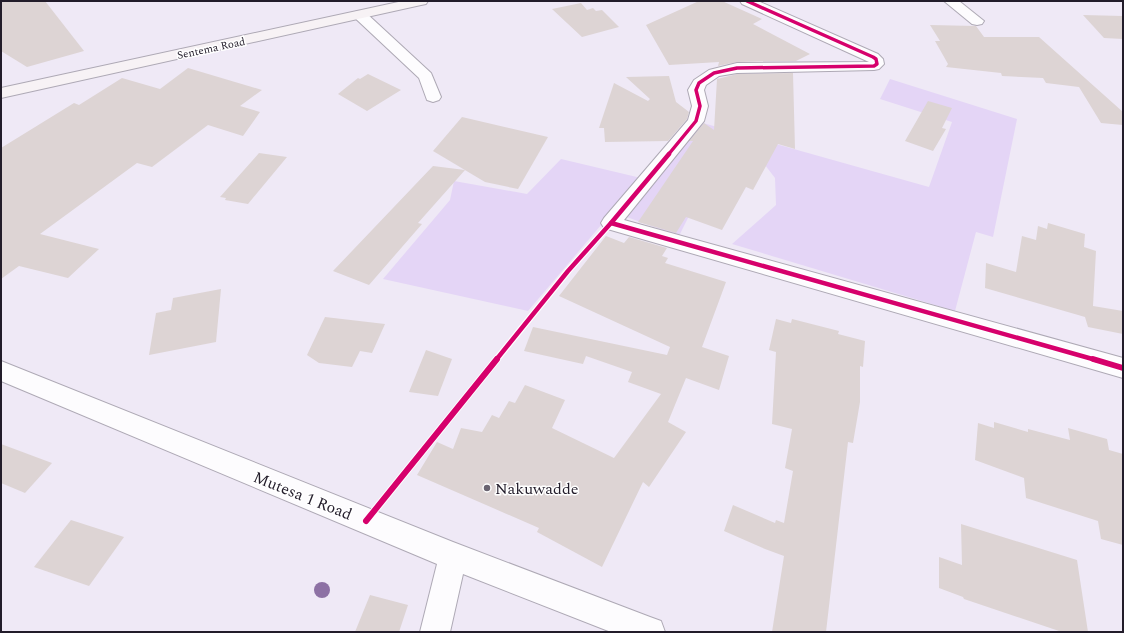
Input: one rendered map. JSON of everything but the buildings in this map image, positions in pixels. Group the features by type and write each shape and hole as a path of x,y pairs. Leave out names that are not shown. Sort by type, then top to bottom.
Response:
{"main road":[{"name":"Sentema Road","path":"1,93 365,9 421,1"}],"street":[{"path":"747,1 873,57 878,62 874,66 737,68 714,73 699,83 696,90 700,106 700,114 696,120 611,223 1123,368"},
{"path":"950,1 977,21"},
{"path":"365,9 426,76 433,97"},
{"name":"Mutesa 1 Road","path":"1,372 453,556 650,632"},
{"path":"435,632 453,556"}],"shaded area":[{"path":"890,79 1017,119 993,237 976,232 955,311 732,244 776,205 775,178 765,165 776,144 929,187 952,122 880,99"},
{"path":"703,123 731,131 679,236 624,216"},
{"path":"561,159 641,178 528,311 383,279 450,200 454,181 527,194"}],"cycle path":[{"path":"366,521 568,271 611,223 696,121 700,106 696,90 699,83 714,73 737,68 874,66 877,64 876,59 873,57 747,1"},
{"path":"611,223 1123,368"}],"place":[{"name":"Nakuwadde","path":"487,488"}]}
